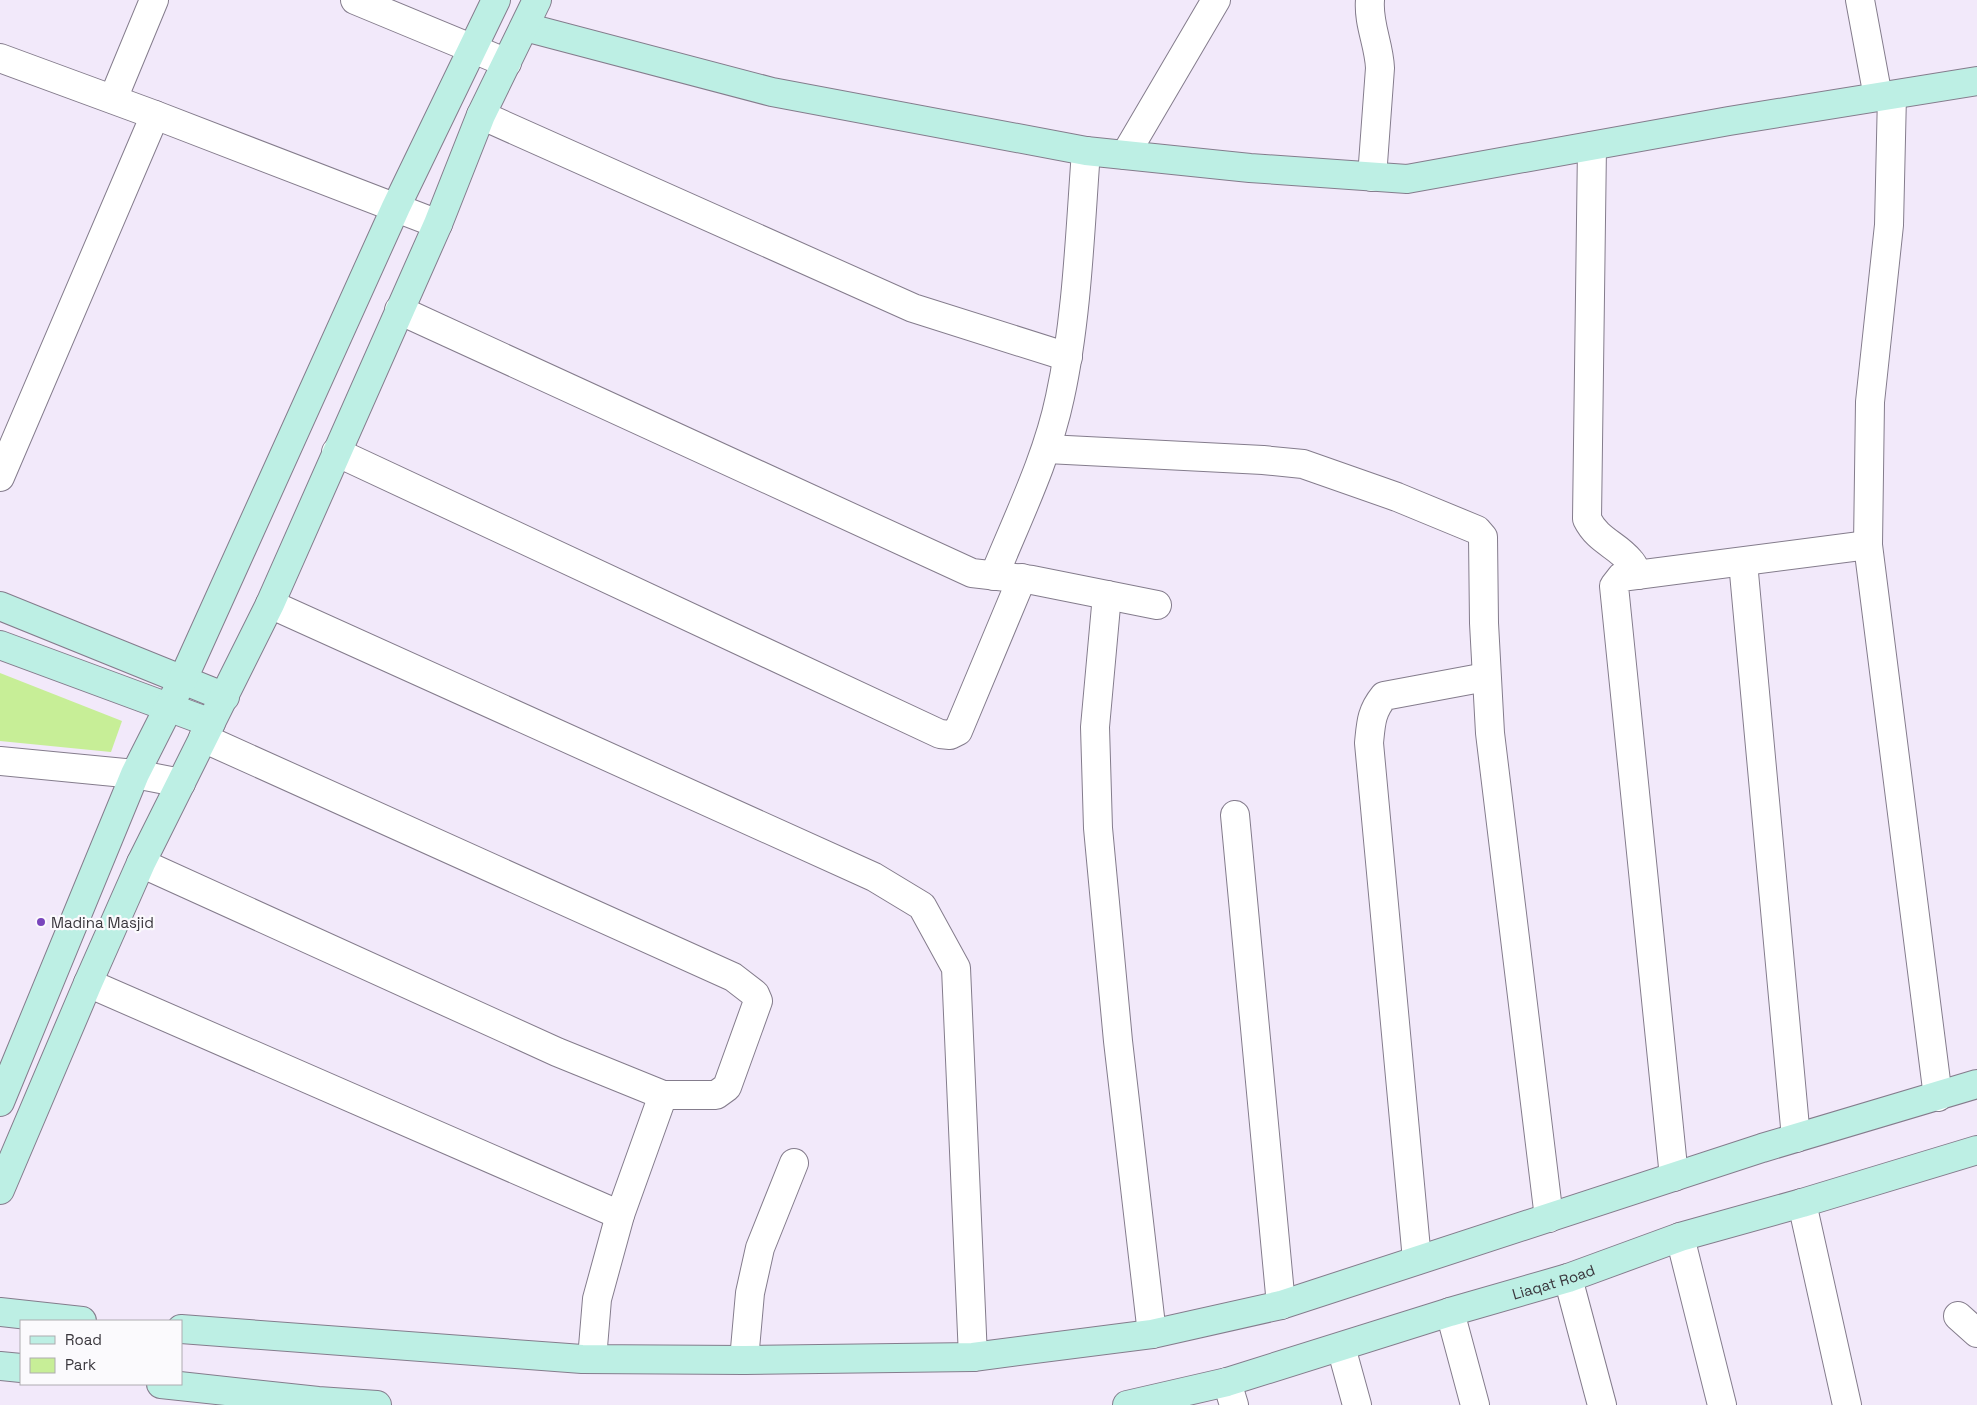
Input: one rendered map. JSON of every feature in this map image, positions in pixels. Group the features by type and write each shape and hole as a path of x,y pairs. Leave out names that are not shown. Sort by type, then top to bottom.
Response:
{"street":[{"path":"113,100 154,0"},
{"path":"355,0 507,64"},
{"path":"0,1102 135,774 183,679 396,207 496,0"},
{"path":"0,1190 141,864 270,604 438,224 481,116 537,0"},
{"path":"1124,155 1216,0"},
{"path":"1370,0 1371,28 1379,53 1380,68 1372,177"},
{"path":"1860,0 1885,96 1889,225 1870,402 1868,545 1938,1097"},
{"path":"525,27 772,92 1086,151 1250,168 1407,179 1977,81"},
{"path":"0,58 155,115 438,224"},
{"path":"0,477 155,115"},
{"path":"481,116 913,308 1068,357"},
{"path":"1592,146 1587,519 1600,538 1631,562 1638,575"},
{"path":"994,576 1046,448 1060,399 1068,357 1086,151"},
{"path":"400,310 972,574 1022,578 1157,605"},
{"path":"1046,448 1263,460 1303,464 1388,494 1477,530 1483,538 1486,677 1491,743 1549,1218"},
{"path":"336,452 940,734 950,735 958,731 1022,578"},
{"path":"1674,1177 1614,586 1621,577 1868,545"},
{"path":"1743,562 1796,1138"},
{"path":"1107,595 1096,728 1098,828 1118,1040 1152,1334"},
{"path":"270,604 874,877 922,906 956,968 973,1357"},
{"path":"0,606 225,697"},
{"path":"0,645 168,707 207,730 733,976 755,994 758,1001 727,1086 716,1095 663,1095 557,1052 141,864"},
{"path":"1417,1260 1369,743 1371,718 1375,706 1384,696 1486,677"},
{"path":"0,761 135,774 181,783"},
{"path":"1235,815 1280,1305"},
{"path":"88,983 620,1215"},
{"path":"182,1329 592,1359 744,1360 973,1357 1152,1334 1280,1305 1796,1138 1977,1084"},
{"path":"592,1359 597,1299 620,1215 663,1095"},
{"name":"Liaqat Road","path":"1127,1405 1230,1393 1341,1347 1450,1312 1568,1278 1680,1237 1802,1203 1977,1150"},
{"path":"744,1360 750,1293 760,1248 794,1163"},
{"path":"1802,1203 1847,1405"},
{"path":"1680,1237 1722,1405"},
{"path":"1568,1278 1602,1405"},
{"path":"0,1312 73,1320"},
{"path":"1450,1312 1475,1405"},
{"path":"1341,1347 1357,1405"},
{"path":"0,1366 20,1368"},
{"path":"169,1385 318,1403 378,1405"}],"green space":[{"path":"0,673 122,721 111,752 0,741"}],"place":[{"name":"Madina Masjid","path":"41,922"}]}
